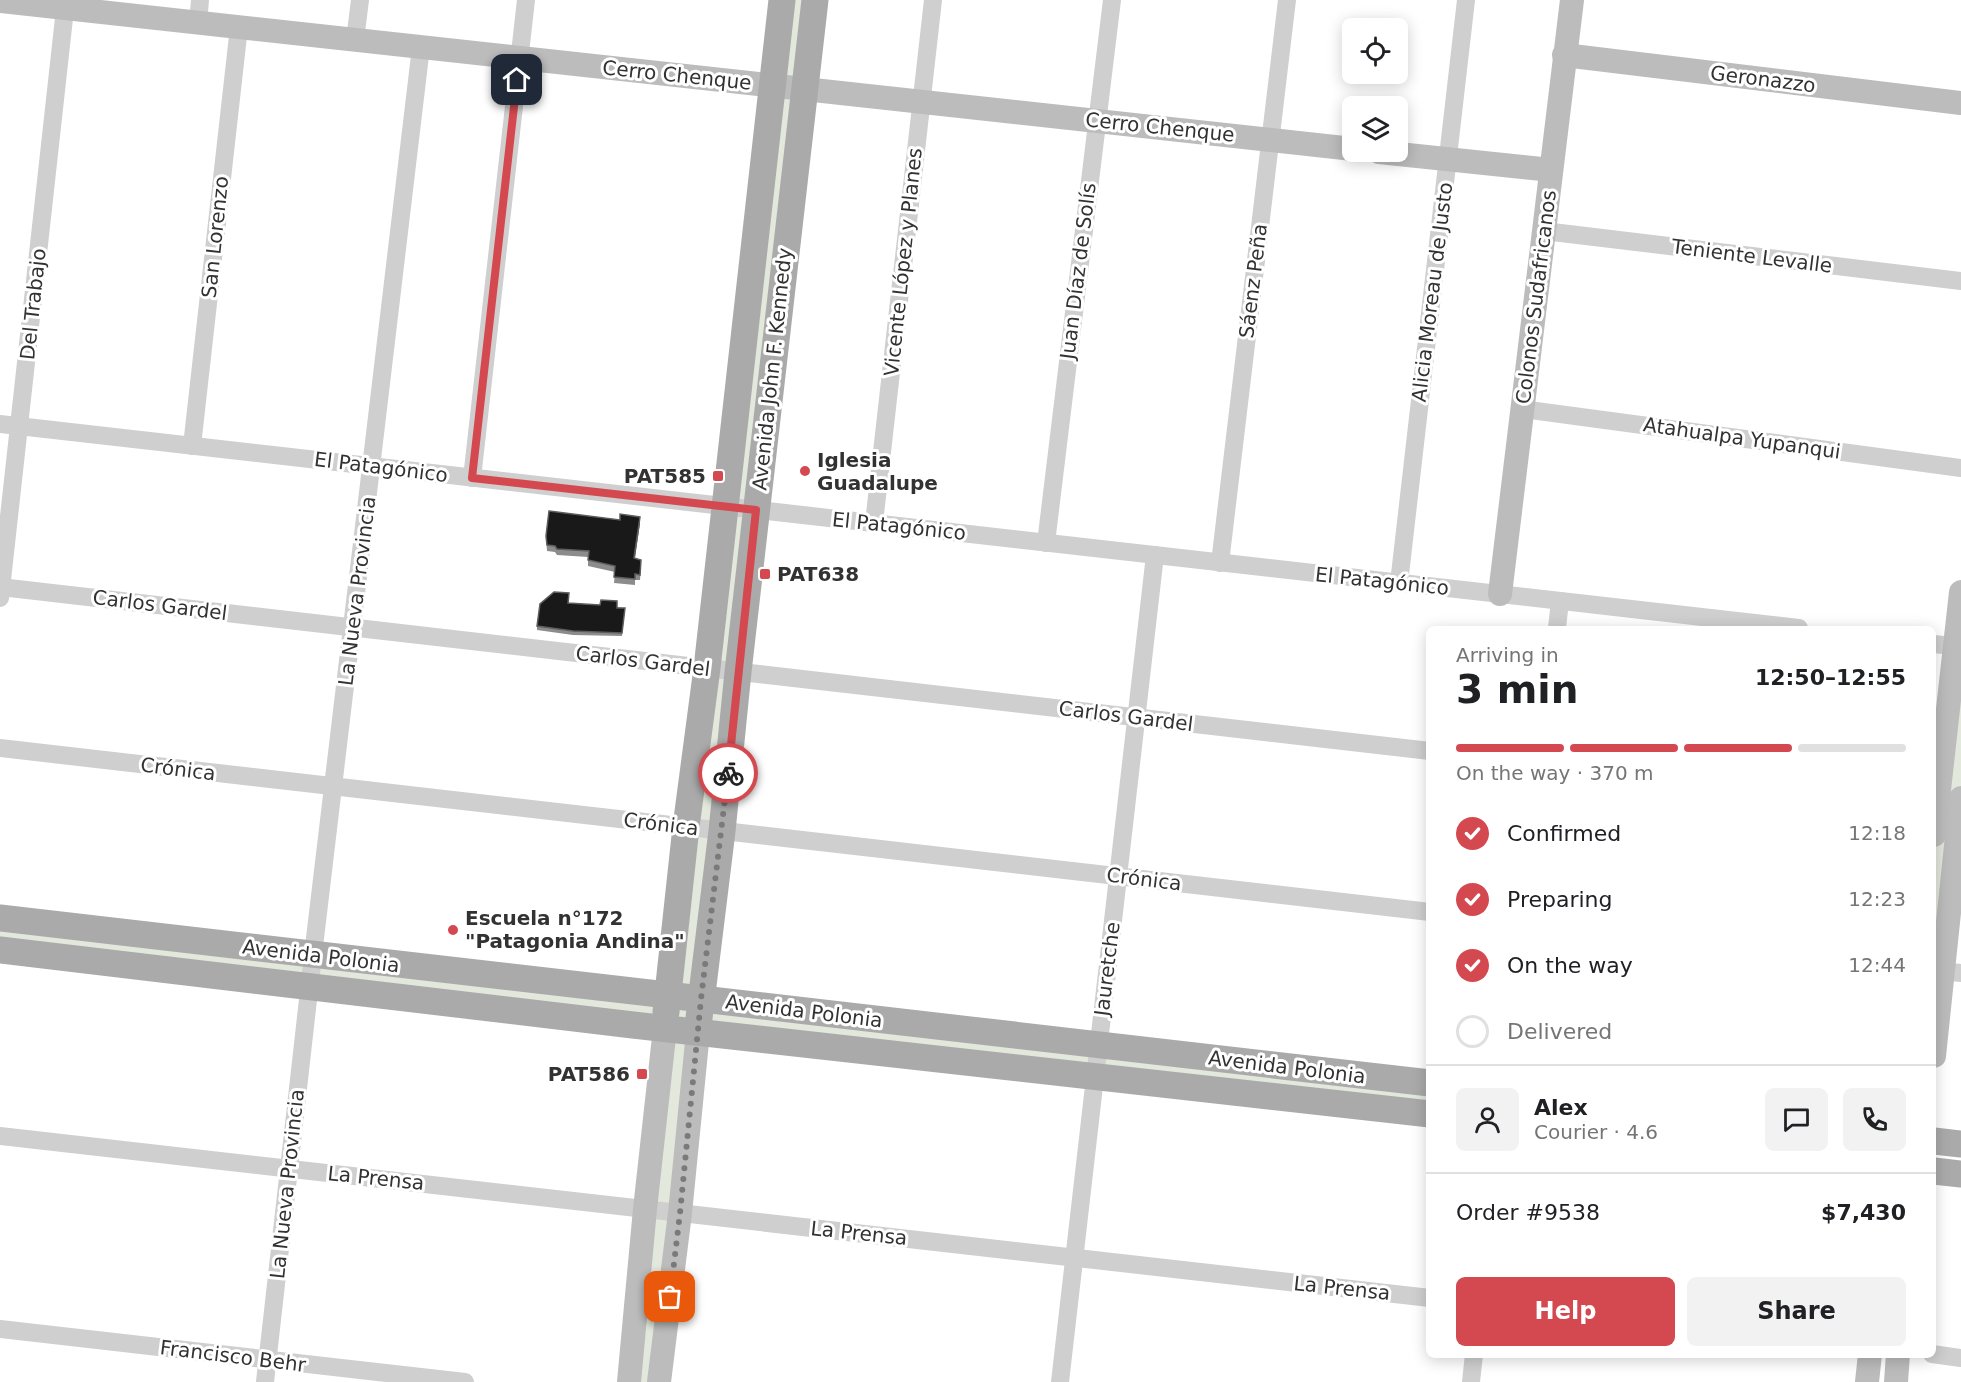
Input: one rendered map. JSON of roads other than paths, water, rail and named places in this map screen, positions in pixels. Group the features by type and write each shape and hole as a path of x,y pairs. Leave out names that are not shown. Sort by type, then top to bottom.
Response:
{"main road":[{"name":"Avenida John F. Kennedy","path":"665,1028 686,827 707,668 782,0"},
{"name":"Avenida John F. Kennedy","path":"698,1032 815,0"},
{"name":"Avenida Polonia","path":"0,918 1426,1083"},
{"name":"Avenida Polonia","path":"0,950 698,1032 1426,1114"},
{"path":"1936,1141 1961,1144"},
{"path":"1936,1171 1961,1174"}],"street":[{"path":"355,40 360,0"},
{"path":"472,478 526,0"},
{"name":"Vicente López y Planes","path":"873,523 933,0"},
{"name":"Juan Díaz de Solís","path":"1046,543 1112,0"},
{"name":"Sáenz Peña","path":"1220,563 1287,0"},
{"name":"Alicia Moreau de Justo","path":"1399,583 1466,0"},
{"name":"Colonos Sudafricanos","path":"1500,594 1572,0"},
{"name":"Cerro Chenque","path":"0,1 199,11 239,27 1342,148"},
{"name":"Del Trabajo","path":"0,591 19,426 50,5"},
{"name":"San Lorenzo","path":"192,446 239,27"},
{"name":"La Nueva Provincia","path":"266,1382 288,1168 421,47"},
{"name":"Geronazzo","path":"1564,55 1961,104"},
{"path":"1408,155 1551,170"},
{"name":"Teniente Levalle","path":"1544,231 1961,281"},
{"name":"Atahualpa Yupanqui","path":"1522,409 1961,468"},
{"name":"El Patagónico","path":"0,424 1781,626"},
{"name":"Jauretche","path":"1060,1382 1155,555"},
{"name":"Carlos Gardel","path":"0,591 353,627 1426,751"},
{"path":"1936,1042 1946,972 1950,808 1950,646 1961,592"},
{"path":"1557,626 1560,601"},
{"name":"Crónica","path":"0,748 1426,912"},
{"path":"1936,832 1950,808"},
{"name":"Avenida John F. Kennedy","path":"629,1382 665,1028"},
{"name":"Avenida John F. Kennedy","path":"659,1382 680,1213 698,1032"},
{"name":"La Prensa","path":"0,1136 1426,1298"},
{"name":"Francisco Behr","path":"0,1329 465,1382"},
{"path":"1936,1355 1961,1358"},
{"path":"1471,1382 1474,1358"},
{"path":"1867,1382 1870,1358"},
{"path":"1896,1382 1898,1358"}],"place":[{"name":"Iglesia Guadalupe","path":"805,471"},
{"name":"PAT585","path":"718,476"},
{"name":"PAT638","path":"765,574"},
{"name":"Escuela n°172 \"Patagonia Andina\"","path":"453,930"},
{"name":"PAT586","path":"642,1074"}]}
